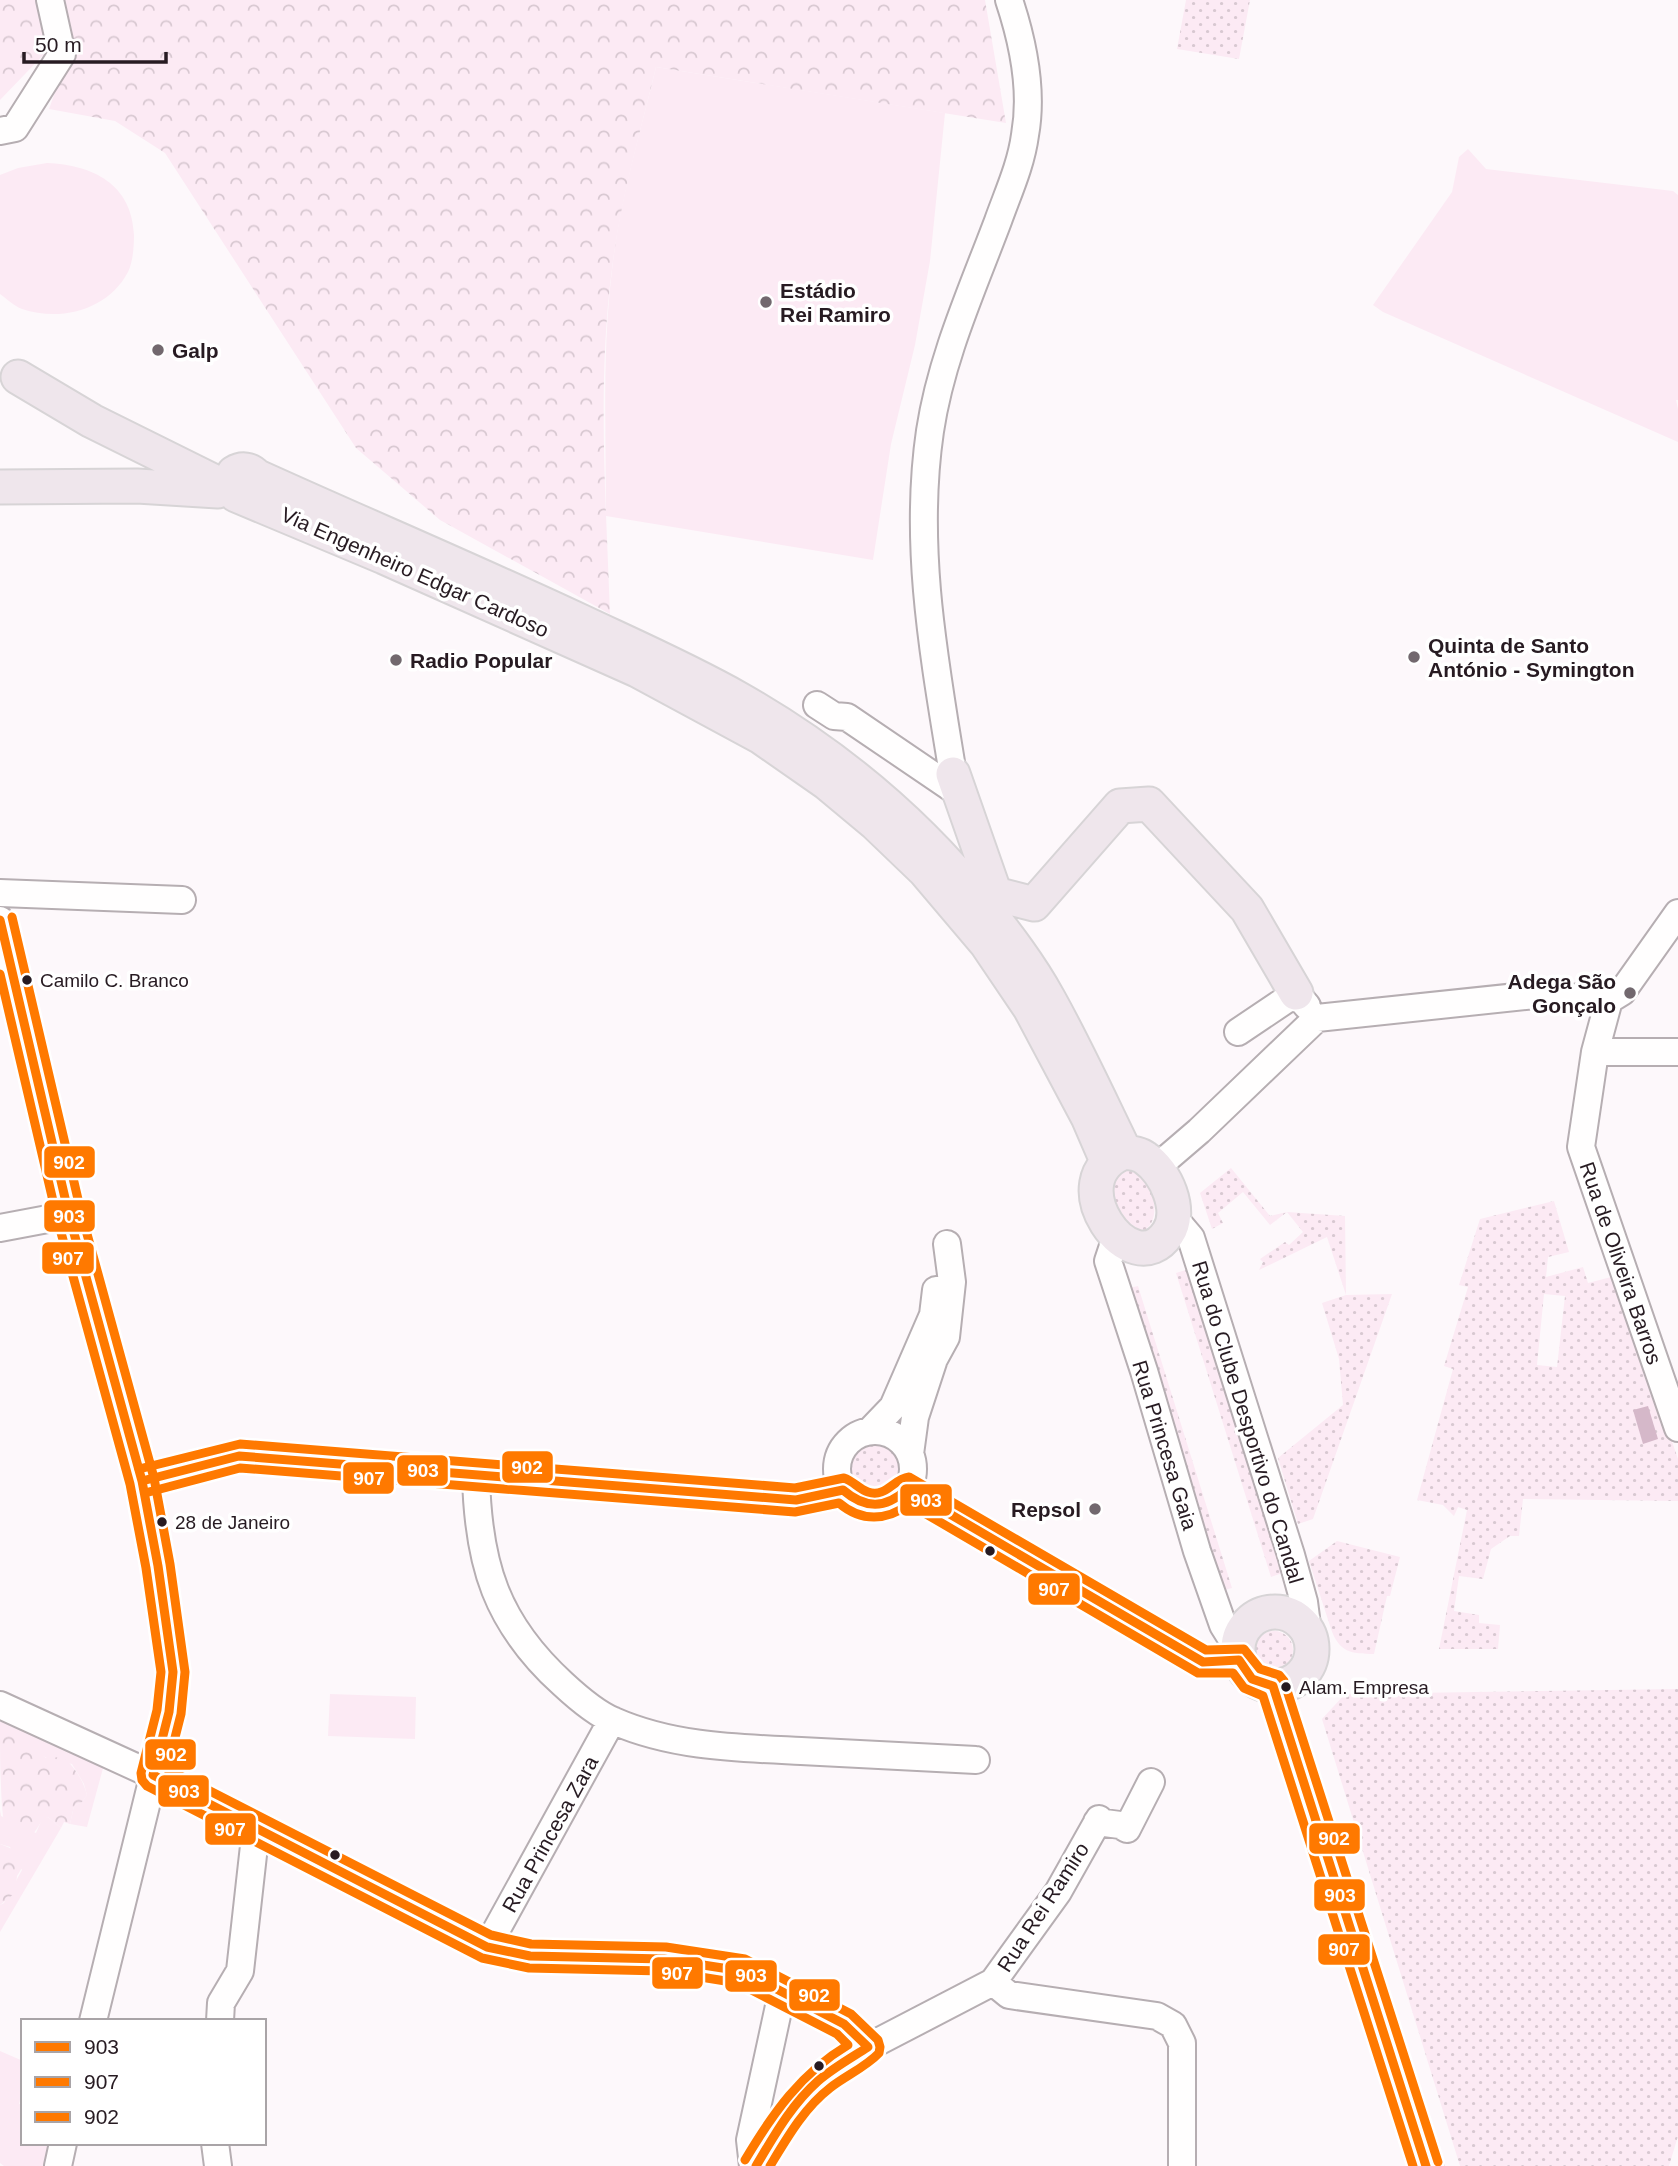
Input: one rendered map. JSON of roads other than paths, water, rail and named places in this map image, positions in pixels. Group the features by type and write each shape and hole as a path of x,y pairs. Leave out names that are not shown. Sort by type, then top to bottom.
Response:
{"main road":[{"name":"Via Engenheiro Edgar Cardoso","path":"18,377 92,421 245,488 384,556 608,646"},
{"path":"0,487 245,488"},
{"name":"Via Engenheiro Edgar Cardoso","path":"245,488 312,502 493,580 608,646 667,685 739,724 786,754 852,803 902,848 1039,1002 1088,1117 1116,1156"},
{"path":"955,789 995,894 1034,904 1120,806 1149,804 1247,909 1296,993"},
{"path":"1116,1156 1143,1156 1157,1167 1168,1187 1174,1218 1169,1232 1152,1248 1142,1250 1115,1237 1101,1214 1096,1191 1098,1177 1116,1156"},
{"path":"1282,1613 1293,1617 1308,1633 1312,1655 1303,1676 1283,1686 1273,1686 1252,1679 1238,1654 1245,1628 1261,1615 1282,1613"},
{"path":"1273,1686 1426,2166"}],"street":[{"path":"7,130 62,54 50,0"},
{"path":"955,789 928,603 922,533 923,498 931,427 947,359 1015,174 1026,135 1024,68 1009,0"},
{"path":"817,705 834,716 847,717 955,789"},
{"path":"0,893 182,900"},
{"path":"1157,1167 1199,1131 1317,1018 1535,995 1609,1000 1622,992 1678,913"},
{"path":"0,920 4,956 69,1216 142,1481 173,1672 169,1712 93,2019"},
{"path":"1238,1032 1296,993 1317,1018"},
{"name":"Rua de Oliveira Barros","path":"1609,1000 1595,1052 1581,1147 1678,1428"},
{"path":"1595,1052 1678,1052"},
{"path":"0,1228 69,1216"},
{"name":"Rua do Clube Desportivo do Candal","path":"1174,1218 1191,1238 1258,1458 1291,1555 1304,1602 1308,1633"},
{"name":"Rua Princesa Gaia","path":"1115,1237 1108,1261 1197,1551 1223,1625 1238,1654"},
{"path":"870,1431 893,1407 933,1315 947,1244 952,1282 946,1337 934,1359 915,1417 910,1454 912,1478 907,1489 899,1499 888,1504 864,1506 843,1490 838,1479 840,1453 847,1443 858,1435 870,1431 894,1436 910,1454"},
{"path":"142,1481 239,1456 796,1500 843,1490"},
{"path":"476,1476 477,1521 487,1573 514,1630 540,1663 572,1692 612,1720 699,1745 976,1760"},
{"path":"907,1489 1203,1662 1238,1654"},
{"path":"0,1705 153,1775 487,1947 530,1956 664,1959 742,1971 844,2024 868,2047"},
{"name":"Rua Princesa Zara","path":"487,1947 612,1720"},
{"name":"Rua Rei Ramiro","path":"754,2166 804,2094 829,2071 868,2047 993,1983 1058,1892 1098,1821 1127,1829 1151,1782"},
{"path":"221,2012 240,1971 256,1828"},
{"path":"993,1983 1009,1996 1157,2016 1173,2025 1182,2043 1182,2166"},
{"path":"754,2166 750,2140 779,2006"},
{"path":"58,2166 63,2145"},
{"path":"215,2145 218,2166"}],"place":[{"name":"Estádio Rei Ramiro","path":"766,302"},
{"name":"Galp","path":"158,350"},
{"name":"Quinta de Santo António - Symington","path":"1414,657"},
{"name":"Radio Popular","path":"396,660"},
{"name":"Camilo C. Branco","path":"27,980"},
{"name":"Adega São Gonçalo","path":"1630,993"},
{"name":"Repsol","path":"1095,1509"},
{"name":"28 de Janeiro","path":"162,1522"},
{"name":"Alam. Empresa","path":"1286,1687"}]}
